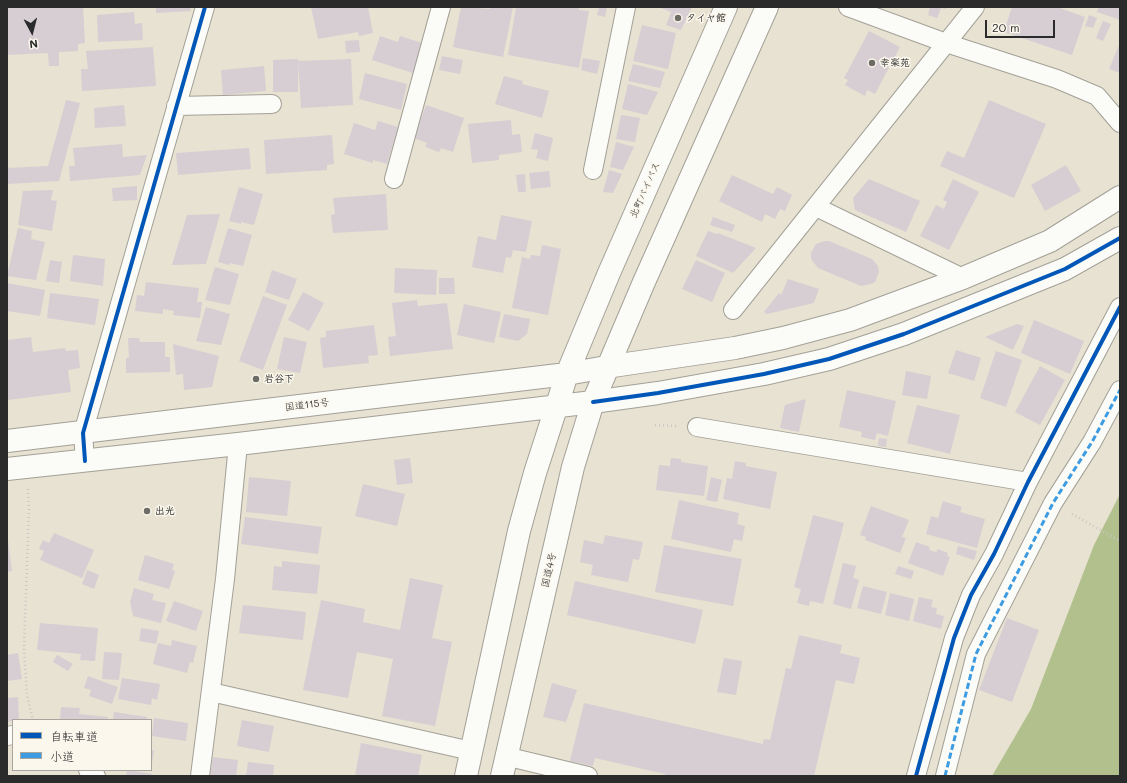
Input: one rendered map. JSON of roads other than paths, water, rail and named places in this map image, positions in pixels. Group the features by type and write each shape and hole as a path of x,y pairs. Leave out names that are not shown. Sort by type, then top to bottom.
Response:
{"main road":[{"name":"北町バイパス","path":"567,374 612,265 726,7"},
{"path":"606,367 767,7"},
{"name":"国道115号","path":"7,441 567,374 735,348 784,338 850,320 963,278 1050,242 1120,197"},
{"path":"17,468 238,444 593,402 658,393 749,377 829,359 904,334 1065,269 1120,238"},
{"name":"国道4号","path":"504,766 573,468 593,402 606,367"},
{"path":"466,776 519,531 535,473 567,374"}],"street":[{"path":"85,461 83,433 205,7"},
{"path":"394,180 441,7"},
{"path":"593,170 626,7"},
{"path":"848,7 946,43 1057,79 1097,96 1120,123"},
{"path":"733,310 974,7"},
{"path":"176,106 272,104"},
{"path":"816,207 963,278"},
{"path":"916,776 954,638 971,595 994,554 1028,482 1120,307"},
{"path":"945,776 976,654 1053,503 1092,442 1120,390"},
{"path":"697,427 1028,482"},
{"path":"200,776 225,580 238,444"},
{"path":"211,692 471,751"},
{"path":"504,766 588,776"}],"place":[{"name":"タイヤ館","path":"678,18"},
{"name":"幸楽苑","path":"872,63"},
{"name":"岩谷下","path":"256,379"},
{"name":"出光","path":"147,511"}]}
